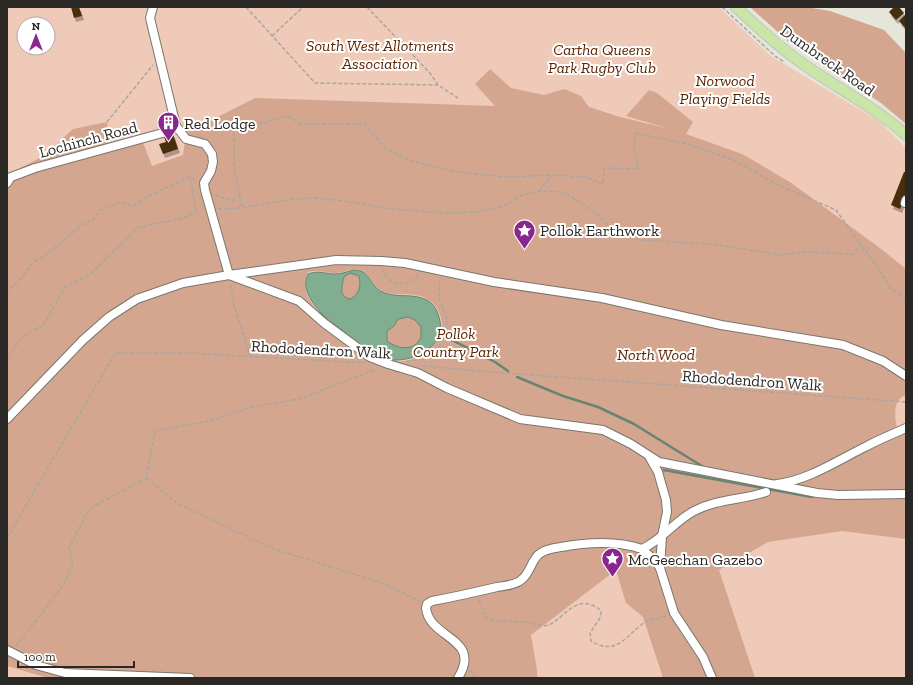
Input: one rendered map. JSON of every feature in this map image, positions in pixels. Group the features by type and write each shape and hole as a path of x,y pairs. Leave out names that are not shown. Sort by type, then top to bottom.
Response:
{"main road":[{"name":"Dumbreck Road","path":"736,7 760,30 805,66 854,96 906,135"}],"street":[{"path":"153,7 150,18 176,126 186,139 205,144 212,154 213,162 211,171 204,183 229,275"},
{"name":"Lochinch Road","path":"7,183 11,177 35,168 166,132 176,126"},
{"path":"7,419 83,340 109,317 137,299 183,283 336,260 405,263 494,282 602,298 721,325 843,346 883,360 906,376"},
{"path":"229,275 299,301 319,320 370,357 418,373 446,388 520,419 603,430 631,444 650,458 659,462 770,484 838,495 906,494"},
{"path":"770,484 795,480 906,428"},
{"path":"650,458 658,472 666,500 660,568"},
{"path":"642,549 654,543 682,518 694,511 708,505 766,492"},
{"path":"458,678 464,669 464,653 460,646 432,622 426,612 428,604 432,601 508,585 521,580 528,572 538,555 555,548 580,544 606,543 642,549 656,562 660,568 674,613 703,657 712,678"},
{"path":"9,652 36,665 65,673 190,678"}],"path":[{"path":"246,7 315,83 438,86"},
{"path":"272,36 303,7"},
{"path":"367,7 430,73 438,86 458,98"},
{"path":"106,122 160,58"},
{"path":"861,245 853,254 807,252 781,255 712,244 638,240 614,231 596,213 564,192 539,191 520,196 504,206 477,212 444,214 393,209 316,198 242,208 234,166 234,124 256,124 288,116 301,124 364,124 386,149 411,161 457,172 506,177 552,175 585,177 603,184 604,168 638,169 634,148 636,134 687,144 736,161 778,185 836,210 877,266 892,290 906,298"},
{"path":"539,191 552,175"},
{"path":"7,293 23,277 32,263 45,256 82,225 93,220 99,211 120,202 133,206 150,195 190,177 196,211 184,218 139,228 88,275 65,287 43,326 31,330 17,343 7,360"},
{"path":"381,261 383,273 397,284 411,282 420,273 420,267"},
{"path":"146,478 155,432 210,421 251,407 299,399 388,364 422,359 440,346 447,331 447,320 439,298 441,270"},
{"path":"229,275 233,302 250,356"},
{"name":"Rhododendron Walk","path":"7,538 114,355 119,353 189,353 365,363"},
{"name":"Rhododendron Walk","path":"419,366 906,402"},
{"path":"146,478 177,503 271,548 382,583 428,604"},
{"path":"9,652 62,587 73,564 69,548 89,509 146,478"},
{"path":"606,543 613,579"},
{"path":"472,592 479,600 485,617 490,620 524,622 542,626 548,625 573,607 581,604 593,606 601,612 600,618 590,633 591,641 600,646 618,644 624,641 645,622 655,618 662,618 672,615 674,613"}],"green space":[{"name":"North Wood","path":"7,7 719,7 771,56 879,121 906,148 906,678 7,678"},
{"path":"750,7 806,7 830,11 884,30 906,53 906,124 881,103 791,44"},
{"name":"North Wood","path":"490,69 511,88 544,95 564,89 581,96 589,107 620,117 670,129 626,116 649,90 657,93 693,122 686,134 742,154 790,182 906,269 906,395 898,400 895,414 897,429 906,434 906,539 842,531 768,542 719,570 755,678 663,678 643,617 626,603 616,570 531,635 537,678 48,678 7,666 7,179 11,173 45,155 73,129 107,122 107,144 109,152 143,142 152,166 183,155 187,128 206,123 255,98 495,106 475,84","holes":["353,269 364,272 381,290 385,292 424,297 433,303 440,315 442,325 436,342 429,350 421,355 402,361 392,361 378,357 363,351 348,336 328,321 318,311 310,301 306,290 305,284 308,272 315,271 338,273"]},
{"path":"350,273 359,276 360,283 358,291 351,299 344,296 342,291 344,277"},
{"path":"408,317 415,320 422,327 421,337 418,342 415,345 406,348 391,344 387,341 387,331 394,326 398,319"}],"shaded area":[{"path":"358,270 364,273 377,288 385,293 422,298 431,303 438,314 440,327 438,338 432,347 411,358 398,360 374,356 367,352 345,332 324,316 312,302 307,291 306,279 308,274 319,272 337,274","holes":["350,273 359,276 360,283 358,291 351,299 344,296 342,291 344,277","408,317 415,320 421,327 421,337 418,342 415,345 406,348 391,344 387,341 387,331 394,326 398,319"]}],"building":[{"path":"71,7 79,7 82,16 74,18"},
{"path":"894,7 899,7 904,13 896,20 889,12"},
{"path":"906,14 906,29 899,21"},
{"name":"Red Lodge","path":"173,134 178,149 163,154 159,144 166,142 164,137"},
{"path":"904,172 906,172 906,194 900,209 891,205"}],"waterway":[{"path":"446,337 495,362 508,371"},
{"path":"517,377 563,396 598,407 634,424 705,468"},
{"path":"664,470 812,497"}],"place":[{"name":"Red Lodge","path":"169,142"},
{"name":"Pollok Earthwork","path":"524,250"},
{"name":"McGeechan Gazebo","path":"613,578"}],"park label":[{"name":"South West Allotments Association","path":"380,54"},
{"name":"Cartha Queens Park Rugby Club","path":"602,58"},
{"name":"Norwood Playing Fields","path":"725,89"},
{"name":"Pollok Country Park","path":"456,342"}]}
